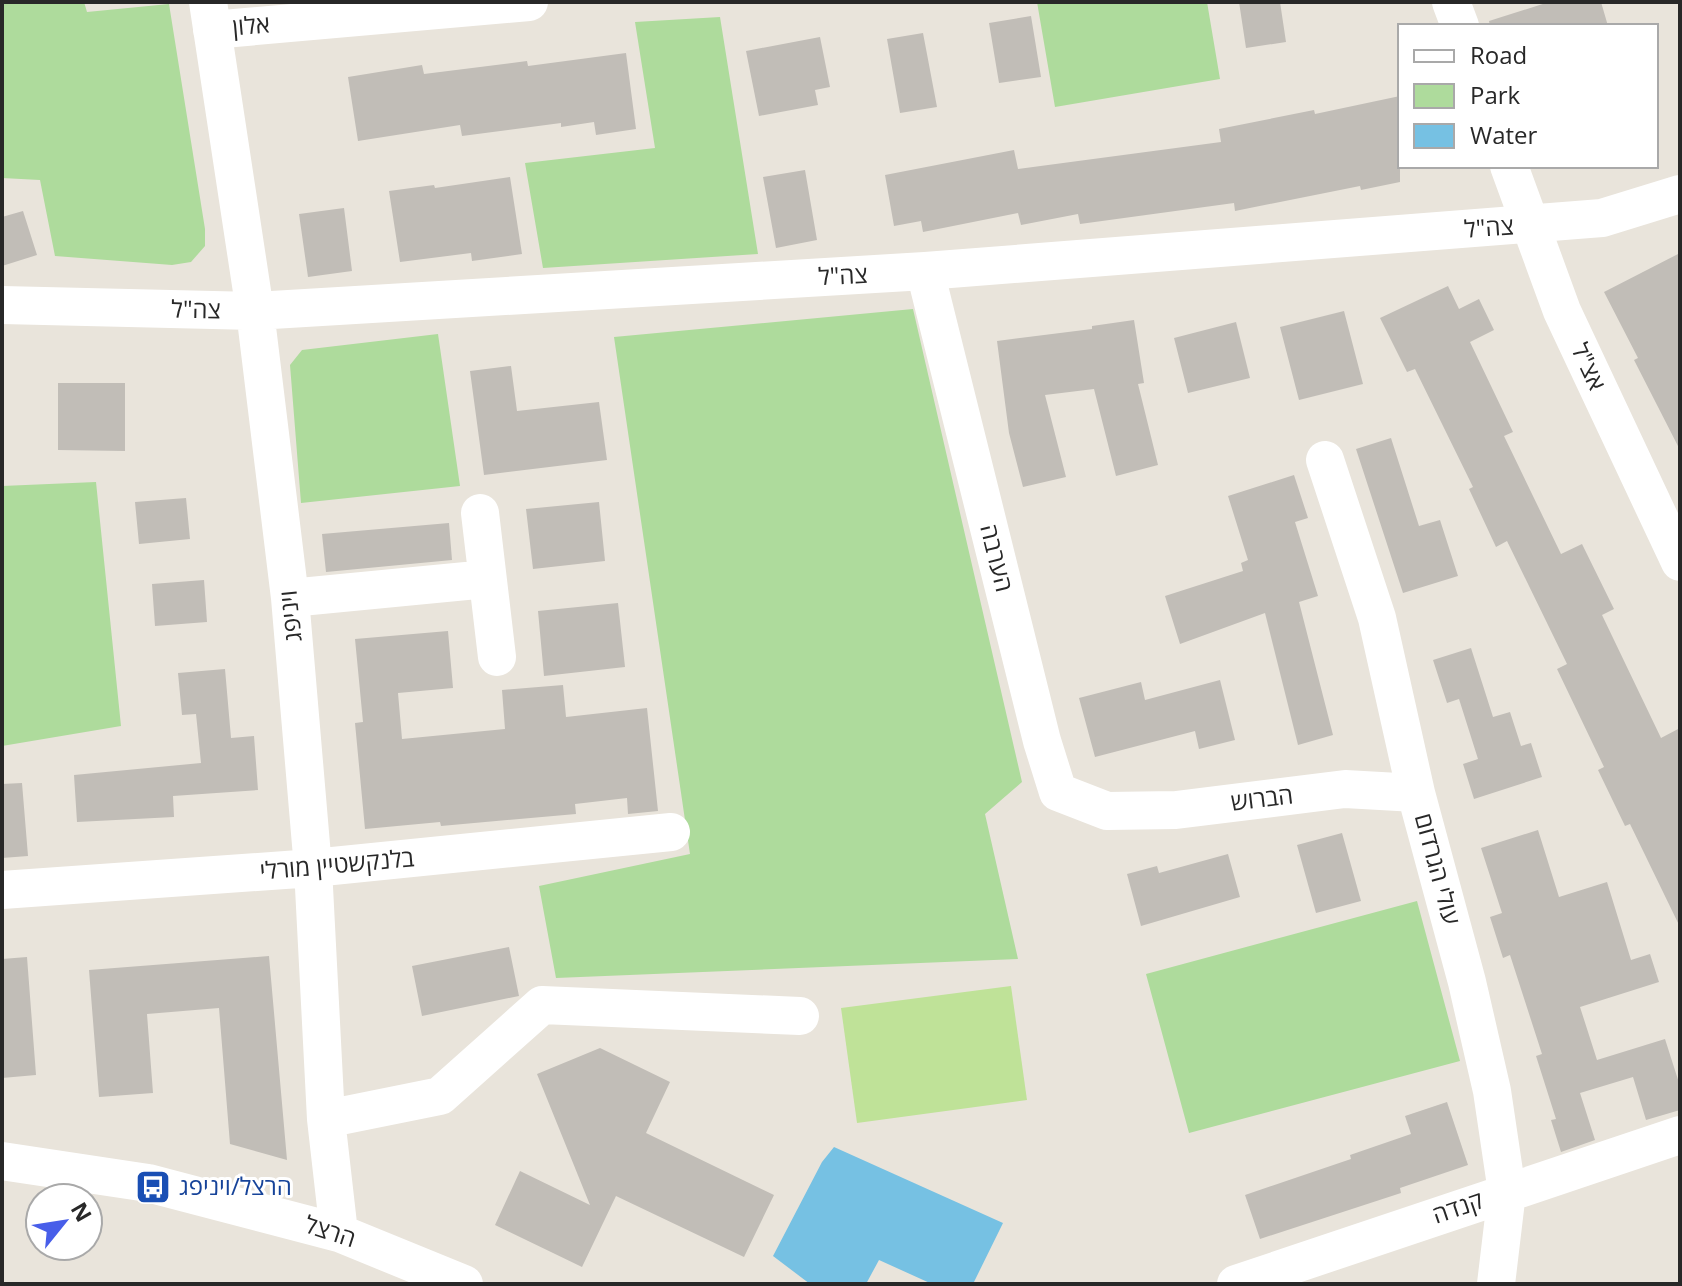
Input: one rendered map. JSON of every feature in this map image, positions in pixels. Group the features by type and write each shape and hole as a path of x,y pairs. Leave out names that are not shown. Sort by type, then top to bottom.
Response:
{"street":[{"name":"אלון","path":"210,16 529,2"},
{"path":"1451,2 1459,24"},
{"name":"ויניפג","path":"210,16 255,311 290,598 313,868 326,1119 339,1233"},
{"name":"אצ\"ל","path":"1510,168 1562,311 1680,562"},
{"name":"צה\"ל","path":"2,305 255,311 925,271 1602,218 1680,194"},
{"name":"הערבה","path":"925,271 1042,741 1058,792 1107,811"},
{"name":"עולי הגרדום","path":"1325,460 1377,618 1416,793 1471,998 1492,1091 1507,1192 1496,1284"},
{"path":"480,513 497,657"},
{"path":"290,598 487,579"},
{"name":"הברוש","path":"1107,811 1176,810 1345,789 1416,793"},
{"name":"בלנקשטיין מורלי","path":"2,890 313,868 671,832"},
{"path":"326,1119 440,1096 542,1005 800,1016"},
{"name":"קנדה","path":"1236,1284 1680,1135"},
{"name":"הרצל","path":"2,1161 148,1183 339,1233 464,1284"}],"green space":[{"path":"2,2 84,2 87,12 169,4 205,229 205,246 191,262 172,265 55,256 40,180 2,178"},
{"path":"1037,2 1207,2 1220,79 1055,107"},
{"path":"720,17 758,254 543,268 525,163 655,148 635,22"},
{"path":"913,309 1022,782 985,814 1018,959 556,978 539,886 690,854 614,337"},
{"path":"438,334 460,486 301,503 290,365 302,350"},
{"path":"96,482 121,726 2,746 2,486"},
{"path":"1417,901 1460,1061 1189,1133 1146,974"},
{"path":"1011,986 1027,1100 857,1123 841,1008"}],"water":[{"path":"834,1147 1003,1223 973,1284 932,1284 879,1260 866,1284 810,1284 773,1256 822,1162"}],"building":[{"path":"1239,2 1280,2 1286,42 1246,48"},
{"path":"1549,2 1601,2 1607,24 1490,24 1489,21"},
{"path":"1031,16 1041,77 999,83 989,23"},
{"path":"923,33 937,107 900,113 887,39"},
{"path":"820,37 830,87 815,90 818,105 759,116 746,51"},
{"path":"626,53 636,129 596,135 594,122 561,127 561,123 462,136 460,125 358,141 348,77 422,65 424,74 527,61 528,66"},
{"path":"1398,96 1400,182 1361,190 1360,186 1235,211 1234,203 1080,224 1078,214 1021,225 1018,213 923,232 921,221 894,226 885,175 1014,150 1018,169 1221,142 1219,129 1314,110 1315,114"},
{"path":"805,170 817,240 776,248 763,177"},
{"path":"510,177 522,254 472,261 471,253 400,262 389,191"},
{"path":"344,208 352,271 308,277 299,214"},
{"path":"23,211 37,255 2,266 2,217"},
{"path":"1680,253 1680,450 1634,360 1638,358 1604,292"},
{"path":"1448,286 1459,309 1479,299 1494,330 1470,342 1513,432 1504,436 1561,554 1582,544 1614,609 1602,615 1661,738 1680,728 1680,927 1630,824 1625,826 1598,770 1604,767 1557,669 1567,664 1507,541 1496,547 1469,489 1473,487 1415,369 1407,372 1380,318"},
{"path":"1344,311 1363,384 1299,400 1280,327"},
{"path":"1134,320 1144,383 1138,384 1158,465 1116,476 1094,389 1045,395 1066,477 1023,487 1009,433 997,341 1092,329 1092,326"},
{"path":"1236,322 1250,378 1188,393 1174,338"},
{"path":"511,366 517,411 599,402 607,460 484,475 470,371"},
{"path":"58,383 125,383 125,451 58,450"},
{"path":"1391,438 1419,526 1440,520 1458,576 1403,593 1356,449"},
{"path":"1294,475 1308,518 1295,522 1318,596 1299,602 1333,735 1298,745 1265,613 1180,644 1165,596 1243,571 1241,563 1248,560 1228,496"},
{"path":"186,498 190,539 139,544 135,502"},
{"path":"599,502 605,561 533,569 526,509"},
{"path":"449,523 452,560 326,572 322,534"},
{"path":"204,580 207,622 155,626 152,584"},
{"path":"618,603 625,667 544,676 538,611"},
{"path":"448,631 453,688 398,693 402,739 505,729 502,690 563,685 566,717 647,708 658,811 628,814 627,798 575,804 576,814 365,829 355,723 363,722 355,639"},
{"path":"1471,648 1493,717 1510,712 1521,746 1531,743 1542,777 1474,799 1463,764 1478,759 1459,699 1447,703 1433,660"},
{"path":"225,669 231,738 254,736 258,790 173,796 174,817 77,822 74,775 201,763 196,714 182,715 178,673"},
{"path":"1220,680 1235,740 1199,749 1195,731 1095,757 1079,698 1141,682 1145,700"},
{"path":"22,783 28,856 2,858 2,784"},
{"path":"1538,830 1559,897 1607,882 1631,960 1650,954 1659,982 1580,1007 1597,1060 1665,1039 1680,1086 1680,1110 1646,1120 1633,1077 1580,1093 1595,1140 1561,1152 1551,1120 1556,1119 1536,1056 1542,1054 1510,955 1503,958 1490,917 1502,913 1481,848"},
{"path":"1342,833 1361,901 1316,913 1297,845"},
{"path":"1228,854 1240,897 1141,926 1127,874 1157,866 1159,873"},
{"path":"509,947 519,996 422,1016 412,966"},
{"path":"269,956 287,1160 230,1144 219,1008 147,1014 153,1093 99,1097 89,970"},
{"path":"27,957 36,1075 2,1078 2,959"},
{"path":"600,1048 670,1082 646,1133 774,1195 744,1257 616,1196 582,1267 495,1225 520,1171 590,1205 537,1074"},
{"path":"1447,1102 1468,1165 1400,1188 1401,1193 1260,1239 1245,1195 1351,1159 1350,1155 1411,1134 1405,1116"}],"place":[{"name":"הרצל/ויניפג","path":"153,1187"}]}
